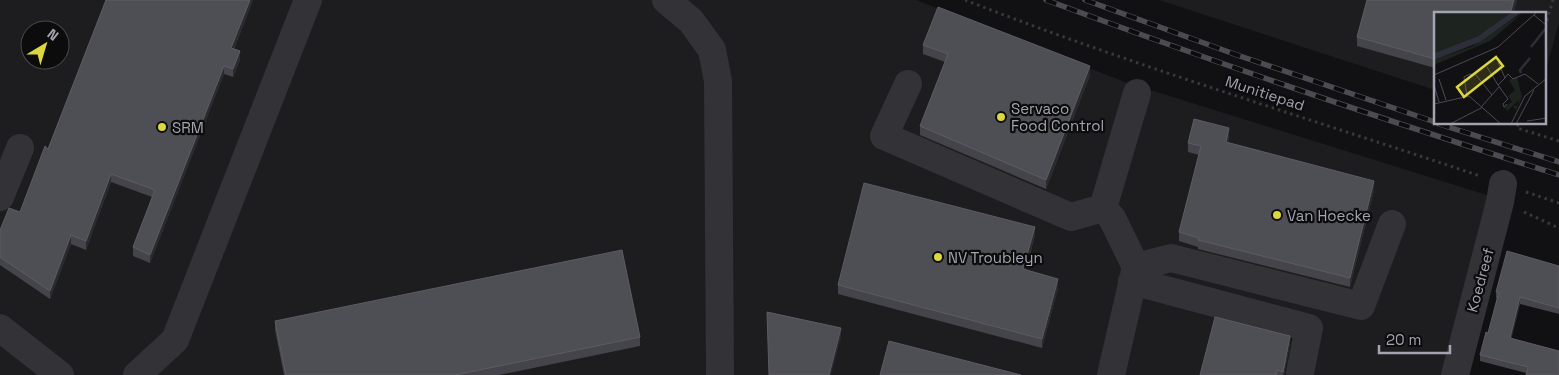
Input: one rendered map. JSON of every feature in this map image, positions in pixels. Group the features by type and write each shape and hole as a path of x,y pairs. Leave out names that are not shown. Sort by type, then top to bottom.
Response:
{"street":[{"path":"138,375 175,340 308,0"},
{"path":"666,0 691,21 712,50 718,81 720,375"},
{"path":"908,84 884,136 1071,217 1103,208"},
{"path":"1103,208 1137,93"},
{"path":"0,197 20,148"},
{"name":"Koedreef","path":"1455,375 1501,193"},
{"path":"1103,208 1112,218 1134,274 1111,375"},
{"path":"1134,274 1171,258 1361,306 1392,224"},
{"path":"1134,274 1308,328 1300,373"},
{"path":"0,328 60,375"}],"path":[{"name":"Munitiepad","path":"965,0 1015,20 1501,193 1559,202"},
{"path":"1546,24 1553,0"},
{"path":"1518,126 1559,141"},
{"path":"1501,193 1559,228"}],"shaded area":[{"path":"0,0 916,0 1125,82 1490,196 1442,375 0,375"},
{"path":"1159,0 1559,0 1559,23 1546,69 1546,12 1434,12 1434,90"}],"building":[{"path":"106,0 250,0 231,48 240,51 233,69 224,66 150,255 133,247 155,190 111,174 86,241 71,235 50,291 0,257 0,230 9,208 20,212 45,146 48,149"},
{"path":"1367,0 1514,0 1511,12 1434,12 1434,59 1357,37"},
{"name":"Servaco Food Control","path":"938,7 1090,66 1046,180 920,126 948,54 923,45"},
{"name":"Van Hoecke","path":"1194,119 1229,128 1226,142 1374,181 1350,278 1198,240 1199,238 1179,232 1201,146 1188,143"},
{"name":"NV Troubleyn","path":"864,183 1035,227 1023,269 1058,279 1042,339 838,285"},
{"path":"622,250 640,337 455,375 286,375 275,321"},
{"path":"1507,251 1559,266 1559,308 1520,297 1510,338 1559,351 1559,375 1526,375 1528,367 1480,355 1499,292 1496,292"},
{"path":"767,312 841,328 829,375 769,375"},
{"path":"1215,317 1290,336 1283,372 1277,370 1276,375 1200,375"},
{"path":"889,341 1021,375 880,375"}],"railway":[{"path":"1046,0 1302,91 1559,175"},
{"path":"1085,0 1237,55 1434,122"},
{"path":"1442,125 1559,162"}],"place":[{"name":"Servaco Food Control","path":"1001,117"},
{"name":"SRM","path":"162,127"},
{"name":"Van Hoecke","path":"1277,215"},
{"name":"NV Troubleyn","path":"938,257"}]}
